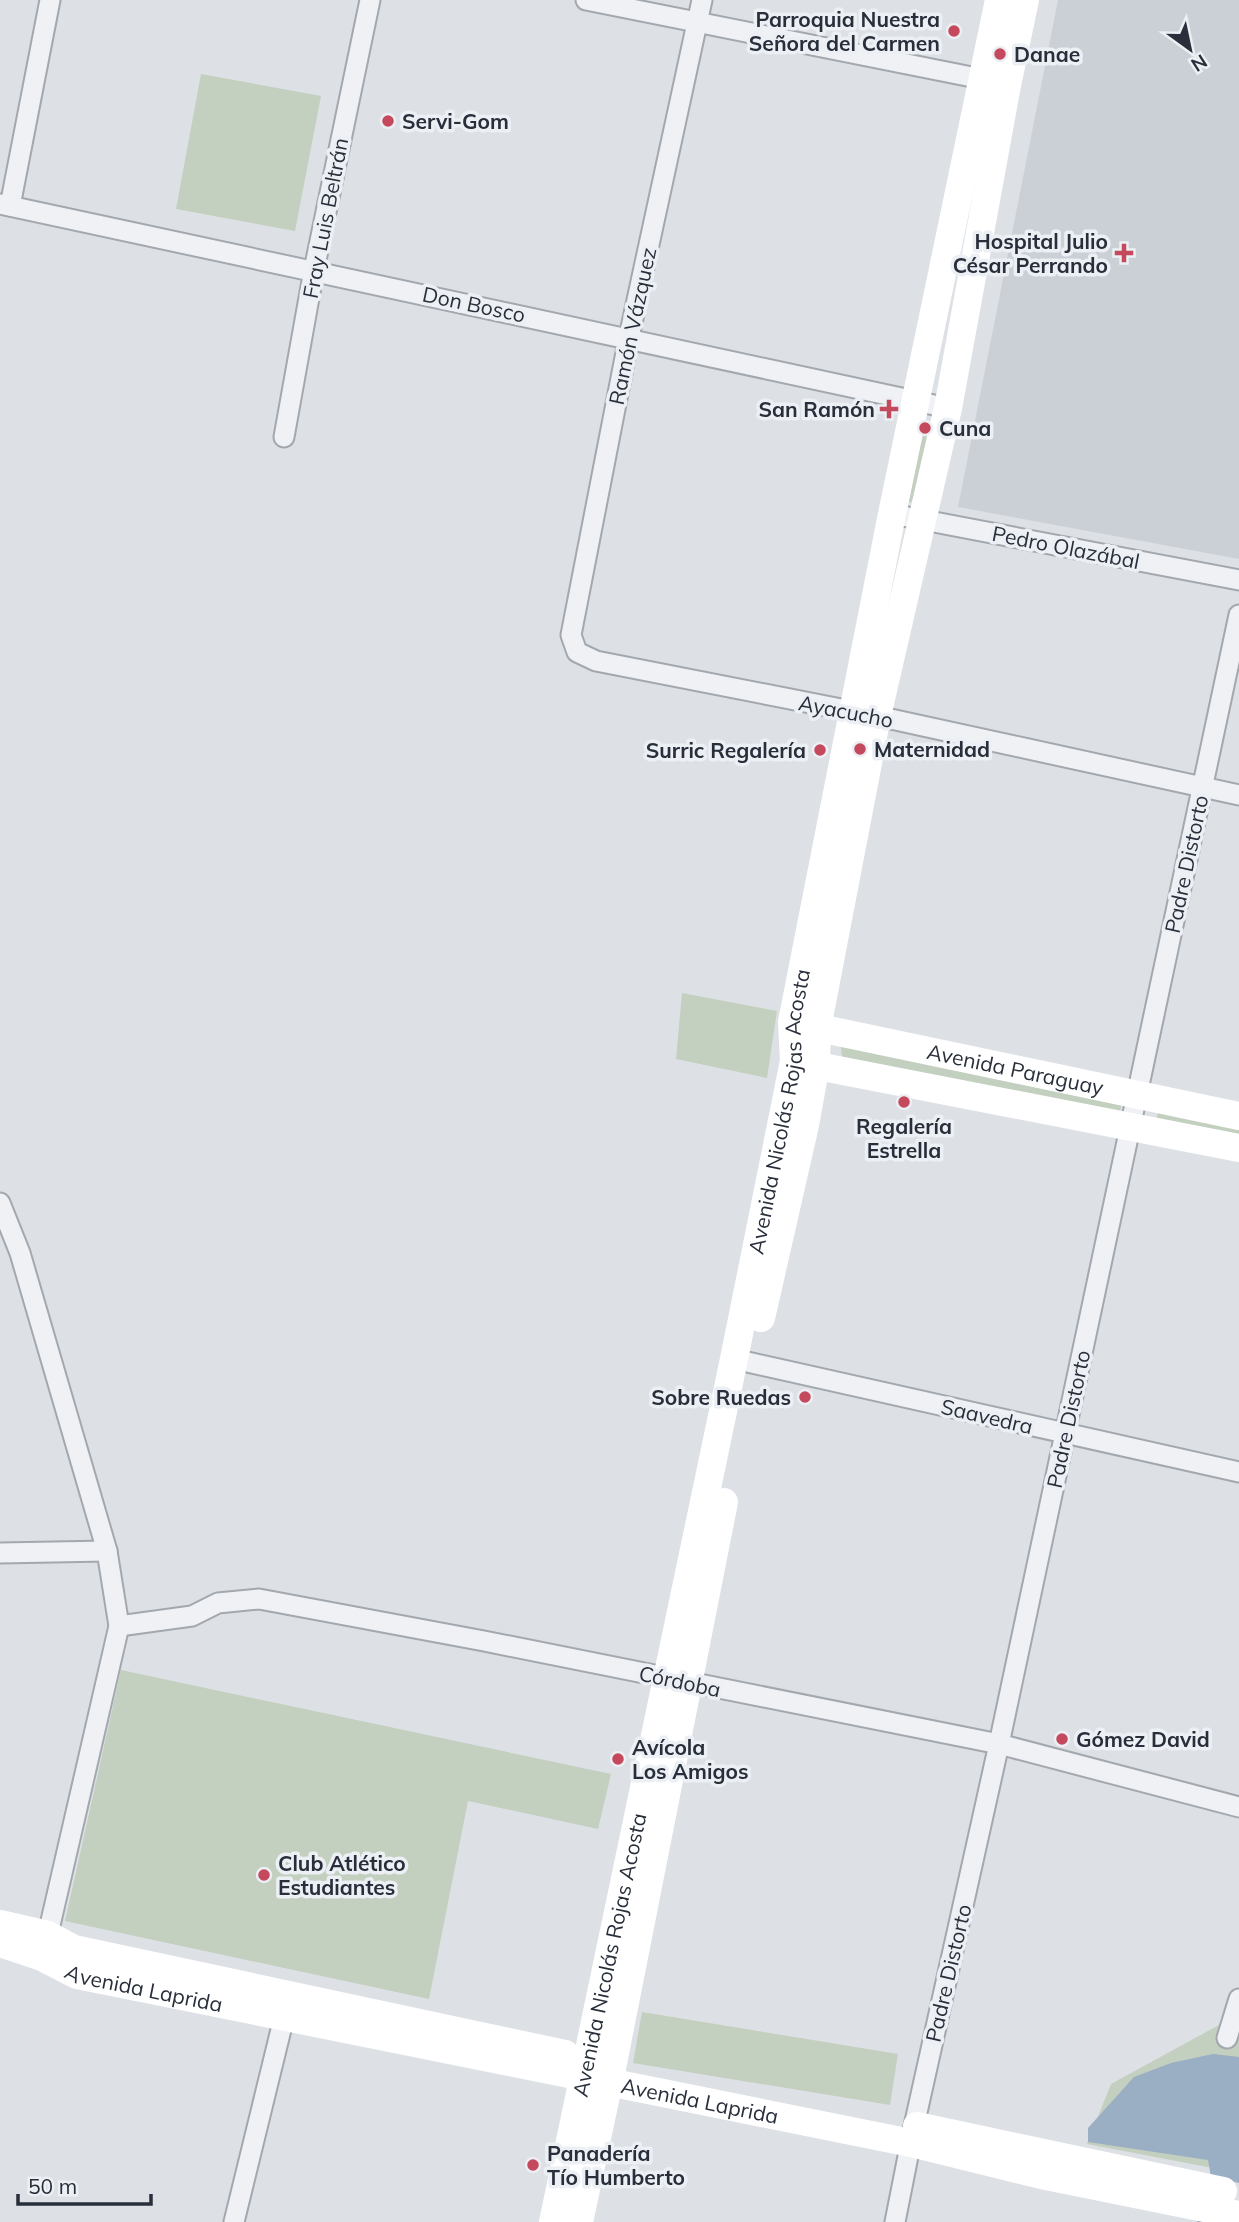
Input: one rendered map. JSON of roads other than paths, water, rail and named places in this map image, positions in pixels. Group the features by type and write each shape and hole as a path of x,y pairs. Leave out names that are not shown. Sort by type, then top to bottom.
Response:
{"main road":[{"name":"Avenida Nicolás Rojas Acosta","path":"865,714 923,520 948,408 994,81 999,0"},
{"name":"Avenida Nicolás Rojas Acosta","path":"553,2222 597,2070 805,1063 805,1025 865,714 892,514 916,401 994,81 1025,0"},
{"name":"Avenida Paraguay","path":"805,1025 1239,1116"},
{"name":"Avenida Paraguay","path":"805,1063 1239,1148"},
{"name":"Avenida Laprida","path":"0,1924 45,1946 76,1975 287,2007 912,2134 1041,2175 1225,2202"},
{"name":"Avenida Laprida","path":"0,1943 45,1946"},
{"name":"Avenida Nicolás Rojas Acosta","path":"579,2222 597,2070"}],"street":[{"path":"5,205 50,0"},
{"name":"Fray Luis Beltrán","path":"284,437 314,270 370,0"},
{"path":"586,0 994,81"},
{"name":"Ramón Vázquez","path":"577,652 570,635 629,338 702,0"},
{"name":"Don Bosco","path":"5,205 948,408"},
{"name":"Pedro Olazábal","path":"892,514 1239,580"},
{"name":"Padre Distorto","path":"895,2222 1239,615"},
{"name":"Ayacucho","path":"577,652 596,661 865,714 1239,795"},
{"path":"0,1203 20,1253 107,1551 119,1626 45,1946"},
{"name":"Saavedra","path":"743,1361 1239,1472"},
{"path":"0,1553 107,1551"},
{"name":"Córdoba","path":"119,1626 192,1616 218,1603 258,1599 484,1641 999,1744 1239,1807"},
{"path":"1227,2038 1239,1999"},
{"path":"234,2222 287,2007"}],"water":[{"path":"1213,2054 1239,2057 1239,2183 1226,2180 1214,2222 1197,2222 1211,2177 1208,2160 1088,2142 1088,2128 1134,2077 1171,2063"}],"place":[{"name":"Parroquia Nuestra Señora del Carmen","path":"954,31"},
{"name":"Danae","path":"1000,54"},
{"name":"Servi-Gom","path":"388,121"},
{"name":"Hospital Julio César Perrando","path":"1124,253"},
{"name":"San Ramón","path":"889,409"},
{"name":"Cuna","path":"925,428"},
{"name":"Maternidad","path":"860,749"},
{"name":"Surric Regalería","path":"820,750"},
{"name":"Regalería Estrella","path":"904,1102"},
{"name":"Sobre Ruedas","path":"805,1397"},
{"name":"Gómez David","path":"1062,1739"},
{"name":"Avícola Los Amigos","path":"618,1759"},
{"name":"Club Atlético Estudiantes","path":"264,1875"},
{"name":"Panadería Tío Humberto","path":"533,2165"}]}
